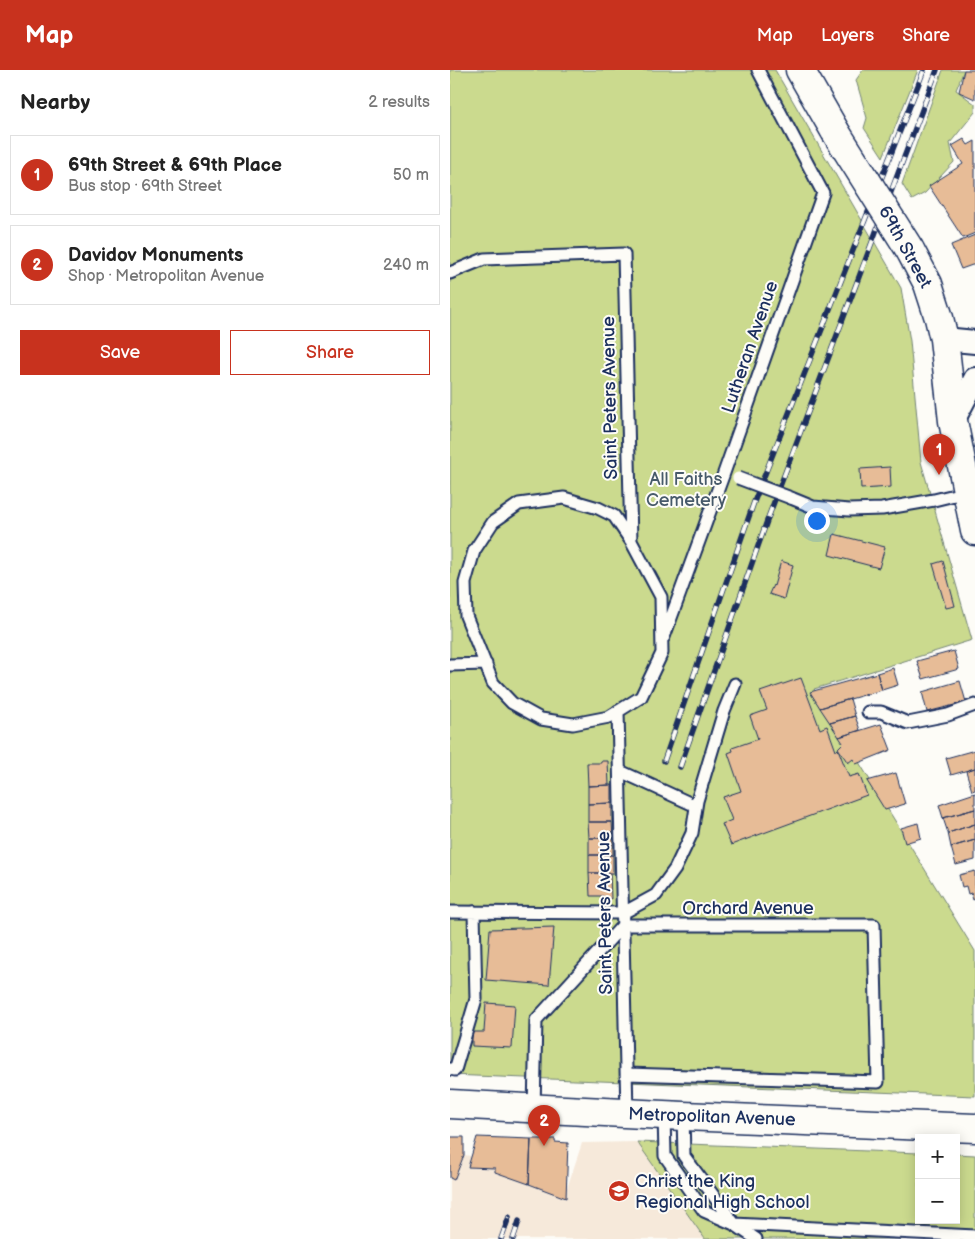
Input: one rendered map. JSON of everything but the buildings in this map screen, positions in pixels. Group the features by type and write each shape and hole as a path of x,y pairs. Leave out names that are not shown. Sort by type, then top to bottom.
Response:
{"main road":[{"name":"69th Street","path":"800,70 835,131 910,250 928,284 944,339 952,421 975,531"},
{"name":"Metropolitan Avenue","path":"450,1104 627,1114 975,1128"}],"street":[{"path":"944,339 975,342"},
{"path":"952,421 975,379"}],"lane":[{"name":"Lutheran Avenue","path":"662,643 823,193 758,70"},
{"name":"Saint Peters Avenue","path":"450,273 484,259 624,254 632,540"},
{"path":"724,473 813,507 858,510 882,509 967,492"},
{"path":"564,498 598,508 614,516 632,540 661,597 662,653 641,696 610,717 573,724 542,719 512,703 493,683 466,616 465,584 474,551 493,522 519,504 564,498"},
{"path":"450,665 486,664"},
{"path":"450,912 623,913 656,895 675,869 692,833 696,806 724,711 735,684"},
{"path":"868,712 881,712 908,723 948,715 975,705"},
{"name":"Saint Peters Avenue","path":"618,712 627,1114"},
{"path":"620,771 696,806"},
{"path":"452,1070 476,999 474,912"},
{"path":"534,1109 536,1020 623,925"},
{"name":"Orchard Avenue","path":"623,925 874,925 878,1082 626,1074"},
{"path":"673,1115 665,1156 704,1211 734,1224 756,1239"},
{"path":"673,1115 684,1156 734,1224"},
{"path":"734,1224 975,1236"}],"shaded area":[{"path":"450,1137 464,1155 471,1156 468,1167 495,1168 495,1172 564,1197 582,1143 637,1142 705,1239 450,1239"}],"green space":[{"name":"All Faiths Cemetery","path":"450,70 775,70 901,288 910,341 921,462 972,640 814,689 975,951 975,1096 450,1075"},
{"path":"863,70 918,70 883,157 864,128 867,118 856,80"},
{"path":"943,70 964,70 956,90 975,104 975,112 950,143 954,162 925,193 912,200 902,184"},
{"path":"637,1142 915,1153 915,1224 960,1224 960,1154 975,1155 975,1239 705,1239"}],"railway":[{"path":"664,761 754,502 924,70"},
{"path":"680,767 768,518 937,70"},
{"path":"501,1239 509,1217"},
{"path":"513,1239 519,1221"}],"place":[{"name":"69th Street & 69th Place","path":"939,475"},
{"name":"Davidov Monuments","path":"544,1146"},
{"name":"Christ the King Regional High School","path":"619,1191"}]}
